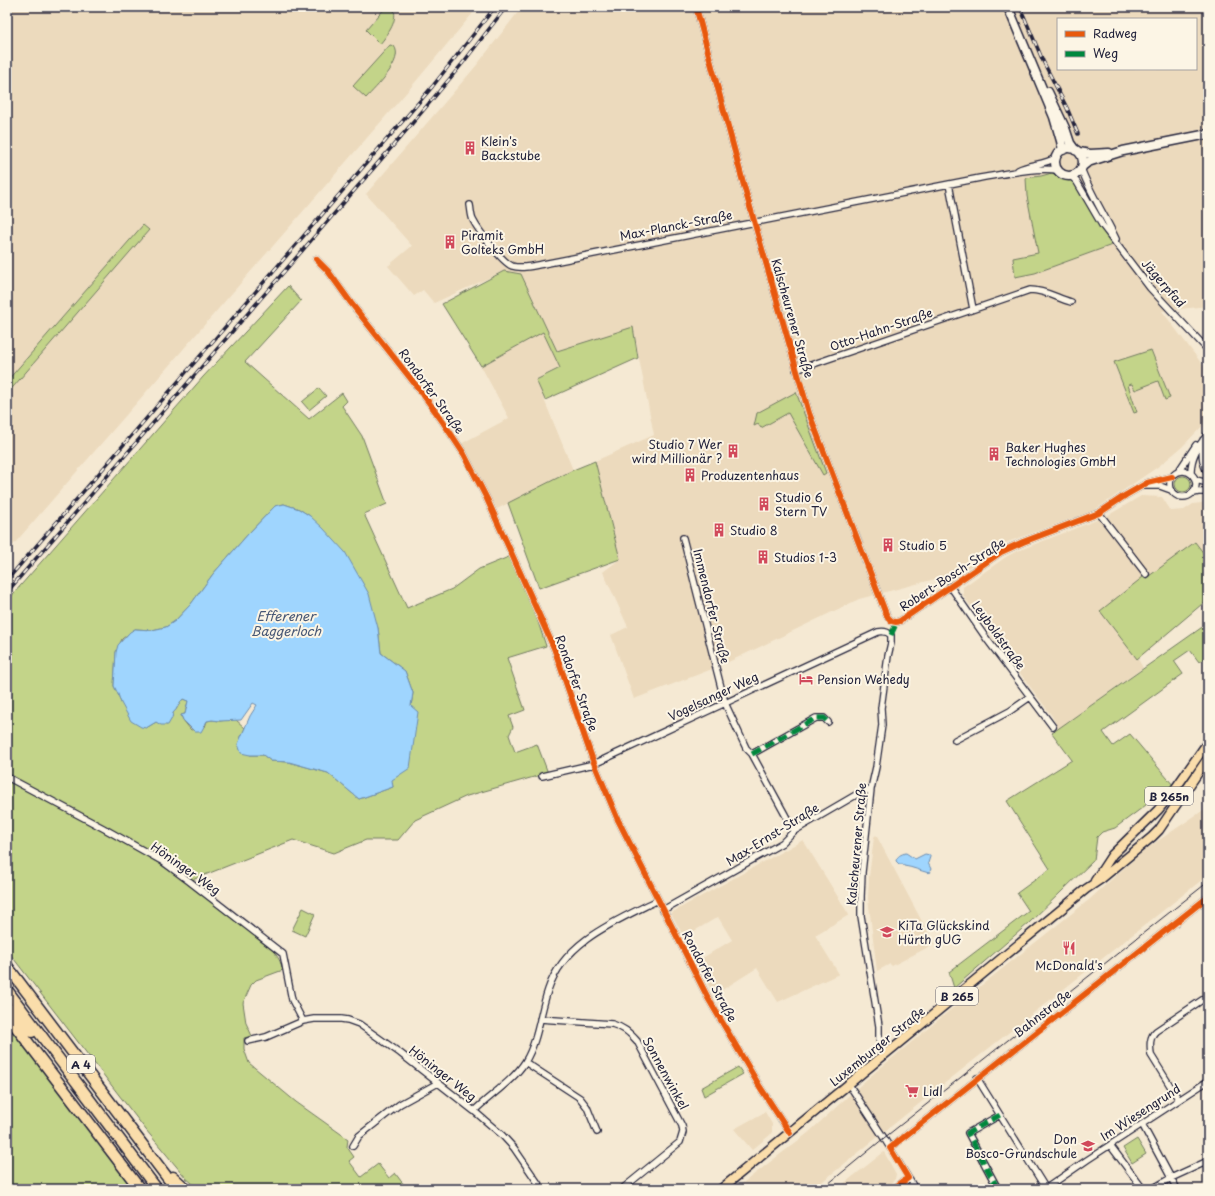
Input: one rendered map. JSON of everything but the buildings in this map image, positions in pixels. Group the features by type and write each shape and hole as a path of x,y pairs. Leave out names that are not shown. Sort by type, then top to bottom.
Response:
{"highway":[{"name":"A 4","path":"7,966 176,1189"},
{"name":"A 4","path":"7,990 158,1189"},
{"path":"7,1006 64,1066"},
{"path":"7,1015 140,1189"},
{"path":"156,1162 186,1189"}],"main road":[{"path":"1008,7 1026,48 1058,111 1070,143 1082,156 1082,167"},
{"path":"1026,48 1036,77 1054,117 1062,141 1063,150"},
{"path":"1124,152 1090,154 1071,148 1063,150 1057,157 1056,166 1062,173 1070,175 1079,172 1088,162 1124,152 1208,134"},
{"name":"B 265n","path":"1091,886 1112,855 1158,810 1175,789 1208,742"},
{"name":"B 265n","path":"1159,830 1208,758"},
{"name":"Luxemburger Straße","path":"721,1189 835,1097 848,1083 885,1053 907,1038 1159,830"}],"street":[{"name":"Kalscheurener Straße","path":"696,7 809,413 886,614 890,620 897,622"},
{"name":"Max-Planck-Straße","path":"1014,172 1026,167 1047,162 1057,157"},
{"path":"1082,167 1085,179 1109,224 1120,249"},
{"name":"Max-Planck-Straße","path":"470,205 472,218 476,227 501,258 508,264 520,268 1014,172 1049,169 1058,170"},
{"path":"1070,175 1077,182 1102,225 1120,249"},
{"path":"949,184 973,309"},
{"name":"Jägerpfad","path":"1120,249 1150,288 1208,350"},
{"name":"Rondorfer Straße","path":"316,258 328,271 351,304 422,393 464,454 487,499 554,648 594,764 612,806 708,998 732,1040 790,1133"},
{"name":"Otto-Hahn-Straße","path":"796,370 1030,290 1046,292 1071,302"},
{"path":"1203,440 1196,444 1182,467 1172,476 1170,483 1171,490 1175,495 1180,497 1188,497 1193,493 1197,485 1191,472 1191,463 1198,448 1208,434"},
{"path":"1203,440 1202,461 1208,473"},
{"path":"1178,472 1191,472"},
{"name":"Robert-Bosch-Straße","path":"897,622 1008,548 1099,513 1142,486 1155,480 1172,476"},
{"path":"1196,480 1208,483"},
{"path":"1142,486 1160,486 1171,490"},
{"path":"1193,493 1208,492"},
{"path":"1099,513 1146,574"},
{"name":"Immendorfer Straße","path":"683,538 725,703 746,748 752,754 794,831"},
{"name":"Leyboldstraße","path":"950,586 986,638 1053,726"},
{"name":"Vogelsanger Weg","path":"542,776 594,764 878,632 884,631 891,635"},
{"name":"Kalscheurener Straße","path":"885,1053 879,1035 880,1026 860,909 862,872 871,789 876,768 882,726 881,708 891,635"},
{"path":"955,740 1010,711 1030,696"},
{"path":"752,754 816,718 824,718 828,722"},
{"name":"Höninger Weg","path":"7,777 104,828 162,861 283,954 292,1000 299,1016 303,1021"},
{"name":"Max-Ernst-Straße","path":"663,910 780,844 794,831 861,792 871,789"},
{"name":"Bahnstraße","path":"890,1148 1208,896"},
{"path":"474,1111 514,1075 525,1062 533,1044 548,989 560,964 581,943 595,933 658,900"},
{"path":"1180,1100 1151,1055 1150,1048 1152,1034 1208,996"},
{"name":"Höninger Weg","path":"248,1041 266,1037 303,1021 334,1018 348,1020 359,1024 400,1053 502,1135 512,1145 542,1189"},
{"name":"Sonnenwinkel","path":"540,1018 612,1024 622,1027 630,1033 637,1041 682,1126 683,1132 680,1142 622,1189"},
{"path":"525,1062 580,1098 587,1107 597,1132"},
{"path":"977,1078 1045,1189"},
{"name":"Im Wiesengrund","path":"1045,1189 1208,1081"},
{"path":"353,1146 359,1136 400,1104 438,1083"},
{"path":"848,1083 915,1189"},
{"path":"998,1189 968,1133 1000,1114"},
{"path":"1142,1124 1177,1189"},
{"path":"1110,1145 1143,1189"},
{"path":"1152,1189 1171,1178 1208,1161"},
{"path":"893,1189 908,1178"}],"shaded area":[{"path":"7,7 478,7 412,86 7,552"},
{"path":"522,7 1208,7 1208,306 1162,311 1208,372 1208,420 1182,447 1159,466 1093,511 994,547 944,587 939,578 859,599 720,666 634,699 611,635 628,627 603,572 620,559 595,461 654,435 633,328 557,351 521,274 504,271 434,303 423,290 414,296 388,266 412,246 366,194 476,66"},
{"path":"543,331 560,367 536,380 573,470 497,509 457,446 509,418 481,366"},
{"path":"1141,496 1162,497 1171,511 1184,510 1193,504 1208,502 1208,599 1138,659 1143,668 1058,729 1052,716 963,595 963,587 1015,552 1107,516"},
{"path":"1208,807 1208,875 813,1189 735,1189 808,1133 867,1079 949,1011 1090,899 1143,851"},
{"path":"876,835 934,944 892,966 890,964 877,971 868,898 874,837"},
{"path":"803,840 849,915 815,935 839,974 778,1002 757,968 714,995 696,962 732,940 718,917 684,937 671,913"},
{"path":"765,1112 772,1124 772,1132 752,1150 734,1129"},
{"path":"884,1152 896,1174 895,1179 885,1189 837,1189"}],"green space":[{"path":"386,7 393,7 395,17 392,27 380,44 366,30"},
{"path":"390,45 394,46 396,59 388,74 366,98 353,86"},
{"path":"1052,173 1070,180 1078,186 1112,245 1035,273 1015,277 1013,258 1038,253 1027,196 1026,178"},
{"path":"143,225 149,230 7,394 7,381"},
{"path":"504,271 521,274 557,351 633,327 638,358 545,400 536,380 560,368 543,332 481,366 442,304"},
{"path":"288,286 301,301 245,362 309,419 342,393 347,401 342,406 362,436 387,504 364,514 407,608 452,589 479,569 511,556 530,598 546,646 507,658 525,710 509,716 513,727 509,735 515,752 537,744 548,773 467,796 415,820 398,840 366,840 334,853 293,840 192,880 166,862 7,775 7,601 203,377","holes":["284,504 299,509 310,516 378,628 381,653 405,671 413,693 411,706 391,780 393,787 359,799 328,773 289,762 271,761 263,755 250,755 240,739 245,728 235,719 207,721 205,727 191,730 181,715 185,714 188,701 183,699 167,725 156,722 146,728 121,703 114,686 116,652 122,639 135,629 152,630 166,627 175,621 191,604 213,574 275,506"]},
{"path":"1151,350 1170,398 1165,400 1158,381 1135,390 1132,384 1128,385 1137,412 1134,413 1114,362"},
{"path":"319,388 326,396 309,410 302,402"},
{"path":"796,392 826,473 823,475 788,413 761,428 758,424 754,426 757,413"},
{"path":"595,461 620,559 539,588 508,503 573,470"},
{"path":"1180,476 1186,476 1191,481 1189,490 1186,492 1180,492 1175,487 1175,481"},
{"path":"1195,542 1208,559 1208,599 1137,659 1100,611 1143,577 1145,579"},
{"path":"1208,623 1208,656 1199,662 1190,650 1174,661 1183,674 1103,732 1113,746 1130,734 1173,785 1115,828 1102,832 1097,837 1094,860 1029,923 954,988 949,972 1029,911 1017,893 1050,869 1007,801 1072,760 1052,733"},
{"path":"7,779 103,830 158,863 197,890 270,947 276,954 283,970 256,980 251,985 243,1003 246,1023 252,1036 244,1038 244,1049 249,1063 296,1102 348,1139 347,1147 354,1157 349,1161 361,1177 378,1164 389,1178 395,1173 407,1189 199,1189 186,1178 146,1130 7,950"},
{"path":"303,908 315,914 305,936 292,930"},
{"path":"7,1023 133,1189 7,1189"},
{"path":"738,1067 743,1074 704,1096 701,1088"},
{"path":"1137,1139 1146,1154 1132,1163 1123,1148"}],"water":[{"name":"Efferener Baggerloch","path":"284,504 299,509 310,516 345,552 369,594 378,628 381,653 405,671 413,693 411,706 418,712 410,768 392,780 393,787 359,799 328,773 289,762 271,761 263,755 241,753 238,744 250,716 257,705 253,703 241,720 207,721 201,732 195,732 183,720 181,715 185,714 188,701 183,699 173,713 168,725 161,725 156,722 146,728 141,727 131,721 114,686 116,652 118,645 130,632 135,629 152,630 166,627 175,621 191,604 213,574 249,533 275,506"},
{"path":"906,853 915,859 925,854 930,855 928,863 931,869 929,873 899,864 896,861 897,858"}],"tram line":[{"path":"822,1189 884,1138 1208,882"}],"railway":[{"path":"7,580 432,87 495,7"},
{"path":"7,592 410,126 462,64 506,7"},
{"path":"1020,7 1043,61 1067,108 1078,134"}],"marked path":[{"path":"891,635 897,622"},
{"path":"752,754 816,718 824,718 828,722"},
{"path":"998,1189 968,1133 1000,1115"}],"cycle path":[{"path":"696,7 744,186 809,413 886,614 890,620 893,622 900,621 1001,552 1099,513 1147,483 1172,477"},
{"path":"316,259 328,271 351,303 422,393 464,454 487,499 554,648 592,758 618,820 708,998 760,1087 790,1133"},
{"path":"893,1189 908,1178 890,1148 1208,897"}],"place":[{"name":"Klein's Backstube","path":"470,148"},
{"name":"Piramit Golteks GmbH","path":"450,242"},
{"name":"Studio 7 Wer wird Millionär ?","path":"733,451"},
{"name":"Baker Hughes Technologies GmbH","path":"994,454"},
{"name":"Produzentenhaus","path":"690,475"},
{"name":"Studio 6 Stern TV","path":"764,504"},
{"name":"Studio 8","path":"719,530"},
{"name":"Studio 5","path":"888,545"},
{"name":"Studios 1-3","path":"763,557"},
{"name":"Pension Wehedy","path":"806,679"},
{"name":"KiTa Glückskind Hürth gUG","path":"887,932"},
{"name":"McDonald's","path":"1069,948"},
{"name":"Lidl","path":"912,1091"},
{"name":"Don Bosco-Grundschule","path":"1088,1146"}]}
